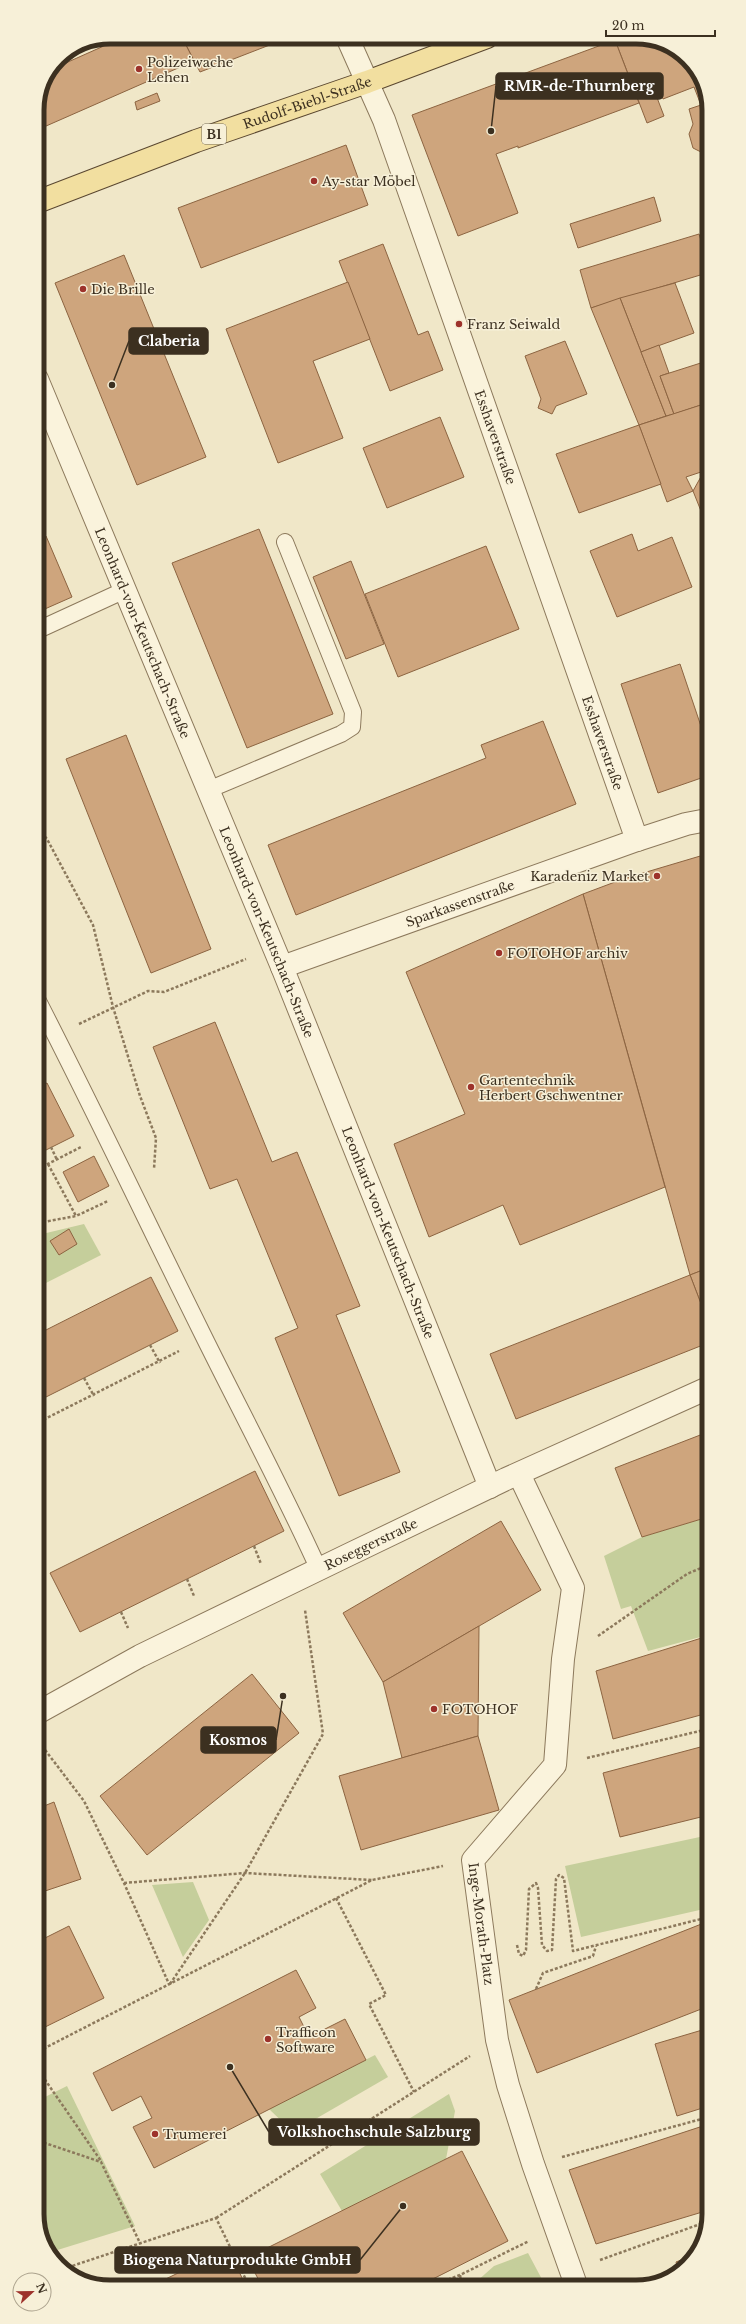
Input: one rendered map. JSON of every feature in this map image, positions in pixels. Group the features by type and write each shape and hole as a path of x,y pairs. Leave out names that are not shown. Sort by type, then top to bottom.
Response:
{"main road":[{"name":"Rudolf-Biebl-Straße","path":"44,199 196,141 367,82 468,44"}],"street":[{"name":"Esshaverstraße","path":"350,44 386,128 637,840"},
{"name":"Leonhard-von-Keutschach-Straße","path":"44,396 282,967 490,1487"},
{"name":"Sparkassenstraße","path":"282,967 637,840 686,824 702,821"},
{"name":"Roseggerstraße","path":"44,1709 140,1656 490,1487 702,1391"},
{"path":"519,1474 573,1588 563,1659 555,1765"},
{"name":"Inge-Morath-Platz","path":"555,1765 473,1860 497,2040 508,2085 533,2164 573,2278"}],"lane":[{"path":"208,790 341,734 352,727 353,712 285,542"},
{"path":"44,627 125,590"},
{"path":"44,1013 106,1134 204,1337 286,1497 319,1570"}],"path":[{"path":"44,836 93,925 113,1007 140,1096 156,1138 154,1171 133,1189 76,1216 44,1222"},
{"path":"56,1036 148,990 164,992 246,959"},
{"path":"44,1166 106,1134"},
{"path":"51,1148 57,1160"},
{"path":"48,1164 76,1216"},
{"path":"44,1419 160,1363 204,1337"},
{"path":"150,1345 160,1363"},
{"path":"84,1378 94,1396"},
{"path":"254,1546 258,1557"},
{"path":"563,1659 687,1574 702,1568"},
{"path":"170,1984 245,1873 323,1734 304,1612 319,1570"},
{"path":"187,1579 192,1590"},
{"path":"121,1612 125,1623"},
{"path":"555,1765 702,1730"},
{"path":"44,1749 84,1801 170,1984"},
{"path":"124,1884 245,1873 372,1880 473,1860"},
{"path":"515,1939 519,1954 523,1956 526,1950 529,1889 536,1883 538,1888 542,1945 547,1951 552,1950 556,1879 559,1875 564,1878 573,1950 702,1919"},
{"path":"44,2048 372,1880"},
{"path":"336,1898 386,1995 369,2004 414,2092"},
{"path":"536,1989 543,1973 592,1956 597,1945"},
{"path":"71,2266 216,2218 497,2040"},
{"path":"44,2078 101,2162 140,2243"},
{"path":"533,2164 702,2119"},
{"path":"44,2143 101,2162"},
{"path":"216,2218 246,2280"},
{"path":"573,2278 701,2224"},
{"path":"448,2280 534,2239"},
{"path":"460,2275 461,2280"}],"green space":[{"path":"84,1224 101,1255 44,1284 44,1234"},
{"path":"702,1519 702,1637 648,1651 631,1606 621,1609 604,1556 642,1537"},
{"path":"702,1837 702,1909 581,1937 565,1866"},
{"path":"193,1882 209,1920 183,1957 152,1885"},
{"path":"375,2055 388,2077 293,2132 269,2109"},
{"path":"67,2086 135,2226 55,2251 46,2231 44,2214 44,2098"},
{"path":"449,2094 455,2111 446,2159 342,2211 320,2174"},
{"path":"528,2253 542,2280 478,2280 494,2266"}],"building":[{"path":"110,44 186,44 194,61 44,127 45,97 55,73 62,65"},
{"path":"186,44 272,44 200,72"},
{"path":"604,44 617,44 639,103 518,148 518,146 496,154 518,213 458,236 412,115"},
{"path":"617,44 649,45 673,55 686,66 697,85 701,105 694,87 663,99 661,94 656,95 664,116 647,123"},
{"path":"157,93 160,101 137,110 135,102"},
{"path":"701,105 702,155 701,152 693,148 689,134 693,124 689,109"},
{"path":"346,145 368,205 201,268 178,208"},
{"path":"654,197 661,221 578,248 570,224"},
{"path":"699,234 702,244 702,275 591,308 580,270"},
{"path":"383,244 418,335 428,331 443,370 390,391 339,261"},
{"path":"124,255 206,457 137,485 55,283"},
{"path":"348,282 370,339 313,361 343,438 278,463 226,329"},
{"path":"675,283 694,333 641,352 620,298"},
{"path":"620,298 666,416 639,425 591,308"},
{"path":"565,341 587,394 556,406 552,414 538,408 541,399 525,356"},
{"path":"659,345 669,373 660,376 674,414 666,416 641,352"},
{"path":"702,363 702,405 674,414 660,376"},
{"path":"702,405 702,472 686,477 693,491 667,502 639,425"},
{"path":"440,417 464,477 387,508 363,448"},
{"path":"639,425 661,484 579,513 556,454"},
{"path":"702,475 702,514 693,491"},
{"path":"259,529 333,714 247,748 172,563"},
{"path":"632,534 638,551 672,537 692,587 617,617 590,551"},
{"path":"46,536 72,597 44,609 44,537"},
{"path":"486,546 519,629 398,677 365,594"},
{"path":"351,561 384,644 346,659 313,577"},
{"path":"680,664 702,729 702,778 658,793 621,684"},
{"path":"543,721 576,804 296,915 268,845 486,758 481,745"},
{"path":"126,735 211,949 151,973 66,759"},
{"path":"702,855 702,1270 690,1275 583,894 623,879"},
{"path":"583,894 665,1187 520,1245 503,1205 429,1237 394,1144 465,1114 406,972"},
{"path":"215,1022 272,1162 297,1152 360,1306 336,1315 400,1472 339,1496 275,1338 298,1328 237,1179 210,1189 153,1047"},
{"path":"47,1083 74,1136 44,1151 44,1084"},
{"path":"94,1156 109,1186 78,1202 63,1172"},
{"path":"69,1229 77,1244 59,1255 50,1241"},
{"path":"702,1270 702,1306 690,1275"},
{"path":"690,1275 702,1306 702,1345 516,1419 490,1354"},
{"path":"151,1277 178,1331 44,1398 44,1331"},
{"path":"702,1434 702,1519 642,1537 615,1468"},
{"path":"255,1471 284,1531 80,1632 50,1573"},
{"path":"501,1521 541,1590 383,1682 343,1613"},
{"name":"FOTOHOF","path":"479,1626 478,1736 402,1758 383,1682"},
{"path":"702,1638 702,1715 613,1739 596,1671"},
{"path":"252,1674 299,1733 147,1855 100,1796"},
{"path":"478,1736 499,1810 361,1850 339,1776"},
{"path":"702,1747 702,1817 620,1837 603,1773"},
{"path":"54,1802 81,1879 44,1891 44,1806"},
{"path":"702,1924 702,2009 537,2073 509,2000"},
{"path":"69,1926 104,1998 44,2028 44,1938"},
{"path":"296,1970 316,2008 299,2017 309,2037 345,2019 366,2060 154,2168 133,2127 152,2118 141,2096 112,2111 93,2073"},
{"path":"702,2030 702,2108 677,2116 655,2044"},
{"path":"702,2126 702,2212 596,2244 569,2170"},
{"path":"462,2151 508,2241 431,2280 259,2280 247,2258"},
{"path":"228,2249 243,2280 164,2280"},
{"path":"684,2259 677,2266 676,2262"}],"place":[{"name":"Polizeiwache Lehen","path":"139,69"},
{"name":"RMR-de-Thurnberg","path":"491,131"},
{"name":"Ay-star Möbel","path":"314,181"},
{"name":"Die Brille","path":"83,289"},
{"name":"Franz Seiwald","path":"459,324"},
{"name":"Claberia","path":"112,385"},
{"name":"Karadeniz Market","path":"657,876"},
{"name":"FOTOHOF archiv","path":"499,953"},
{"name":"Gartentechnik Herbert Gschwentner","path":"471,1087"},
{"name":"Kosmos","path":"283,1696"},
{"name":"FOTOHOF","path":"434,1709"},
{"name":"Trafficon Software","path":"268,2039"},
{"name":"Volkshochschule Salzburg","path":"230,2067"},
{"name":"Trumerei","path":"155,2134"},
{"name":"Biogena Naturprodukte GmbH","path":"403,2206"}]}
